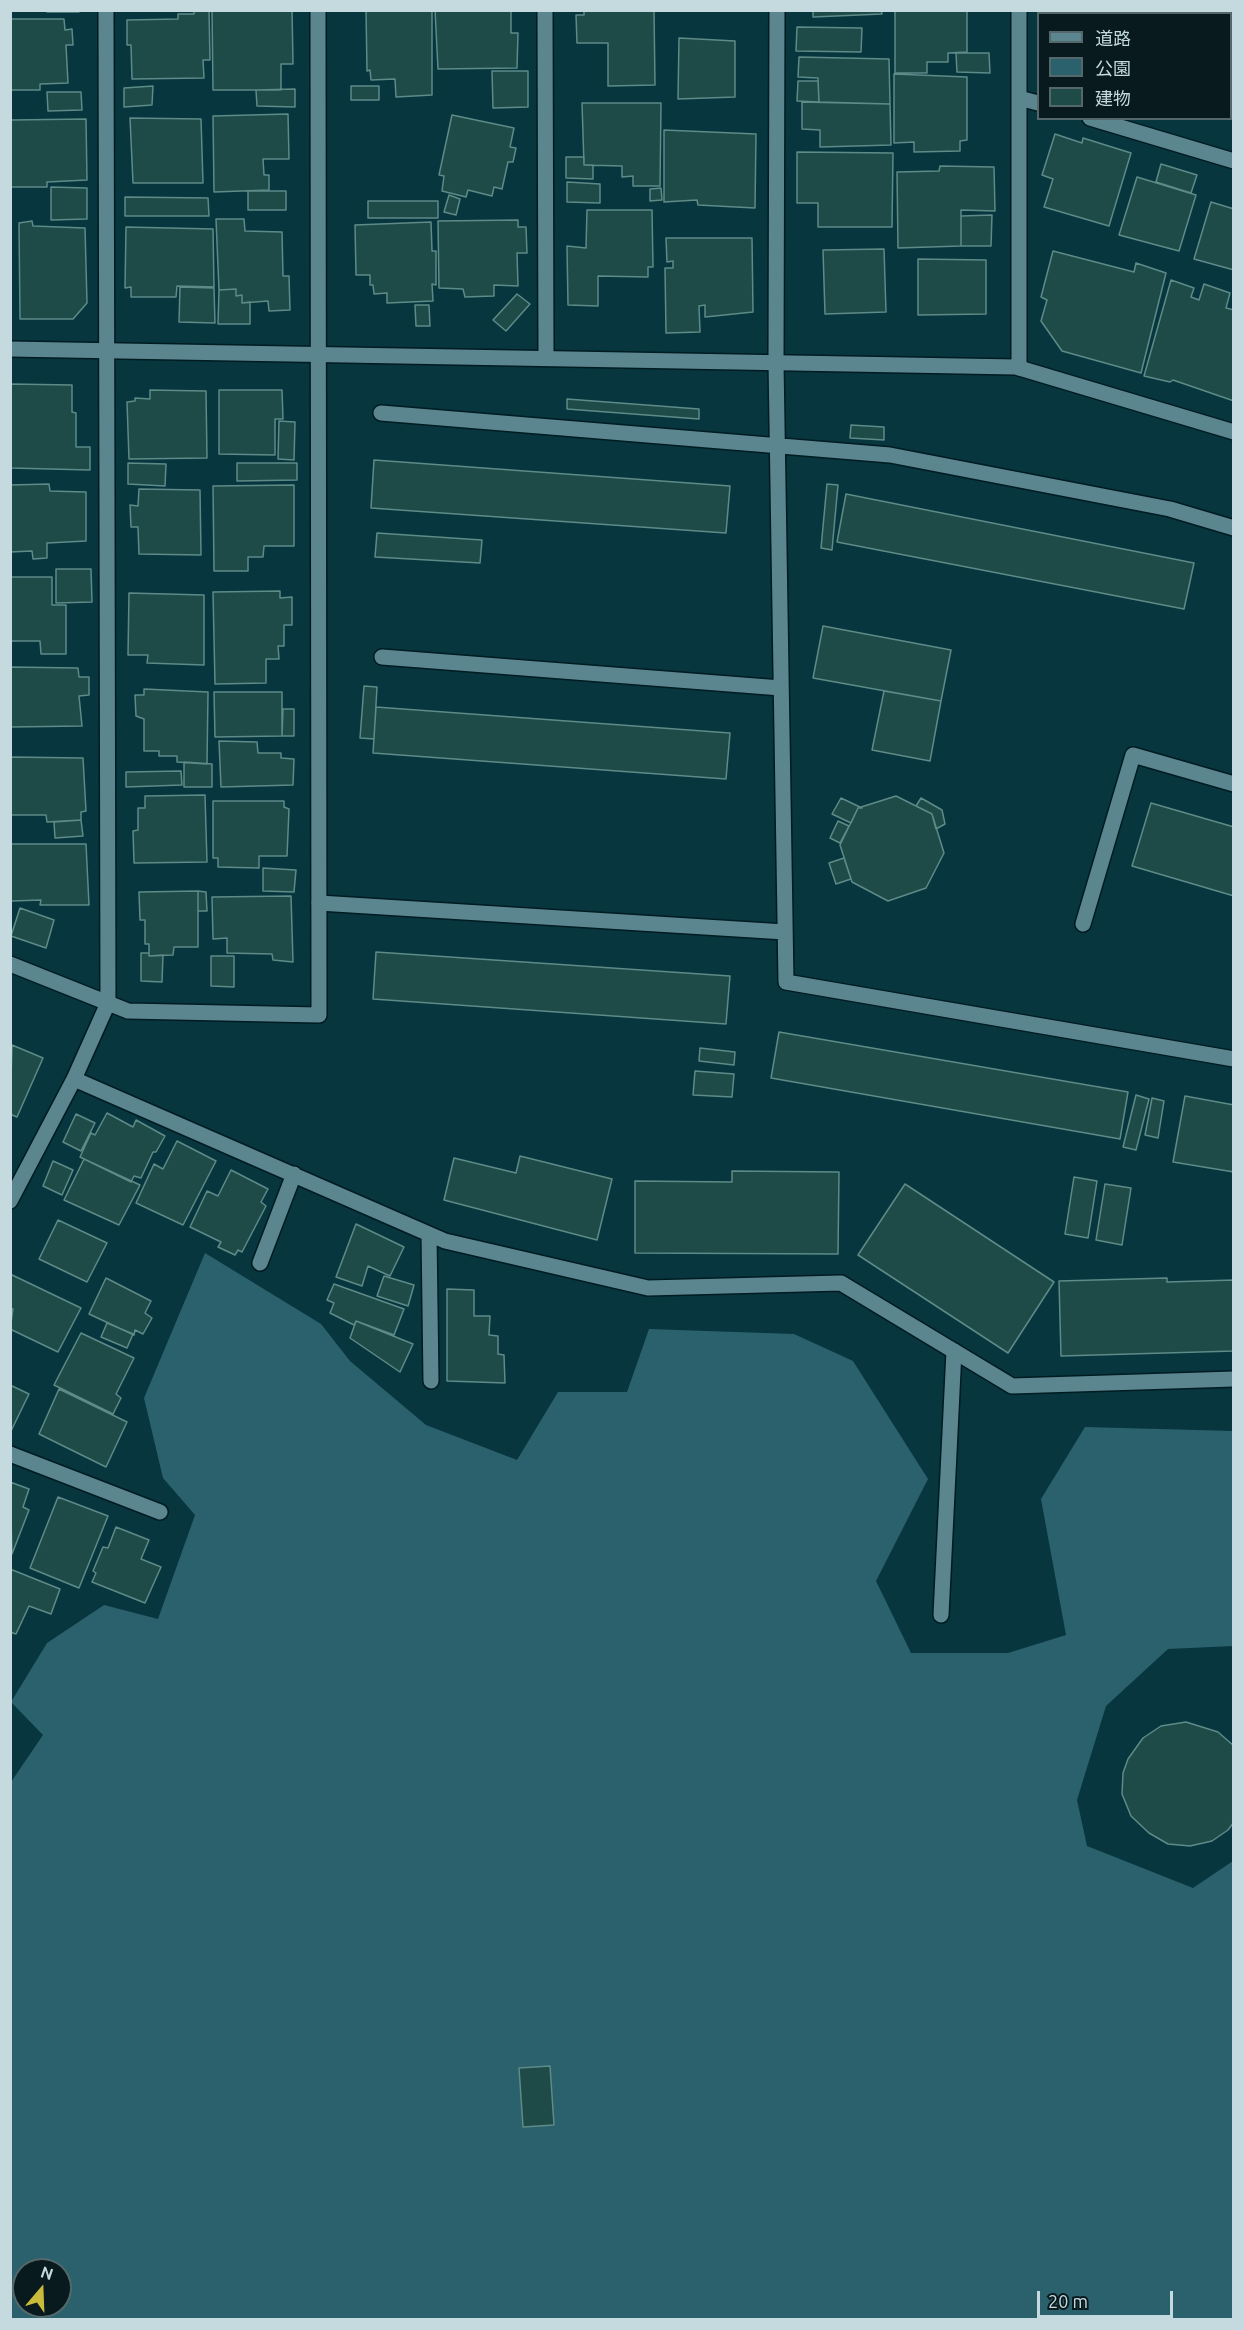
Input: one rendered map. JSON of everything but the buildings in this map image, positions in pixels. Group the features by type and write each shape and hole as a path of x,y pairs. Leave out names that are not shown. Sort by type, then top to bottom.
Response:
{"street":[{"path":"10,1201 74,1079 108,1003 106,10"},
{"path":"10,964 128,1011 319,1015 318,10"},
{"path":"545,10 546,358"},
{"path":"777,10 777,362 786,982 1233,1059"},
{"path":"1019,10 1019,368"},
{"path":"1019,98 1037,104"},
{"path":"1097,120 1233,161"},
{"path":"10,348 1019,368 1233,432"},
{"path":"381,413 891,455 1170,509 1233,528"},
{"path":"382,657 781,688"},
{"path":"1083,924 1133,755 1233,784"},
{"path":"319,903 785,932"},
{"path":"74,1079 445,1241 648,1288 841,1283 1011,1386 1233,1379"},
{"path":"260,1263 294,1174"},
{"path":"429,1234 431,1381"},
{"path":"941,1615 954,1351"},
{"path":"10,1454 160,1512"}],"green space":[{"path":"205,1253 321,1324 350,1361 426,1425 517,1460 558,1392 627,1392 649,1329 794,1334 853,1361 928,1479 876,1581 911,1653 1008,1653 1066,1635 1041,1499 1085,1427 1233,1431 1233,1646 1168,1649 1106,1706 1077,1800 1087,1846 1193,1888 1233,1861 1233,2319 11,2320 11,1782 43,1735 11,1702 47,1643 104,1605 158,1619 195,1515 163,1478 144,1398"}]}
